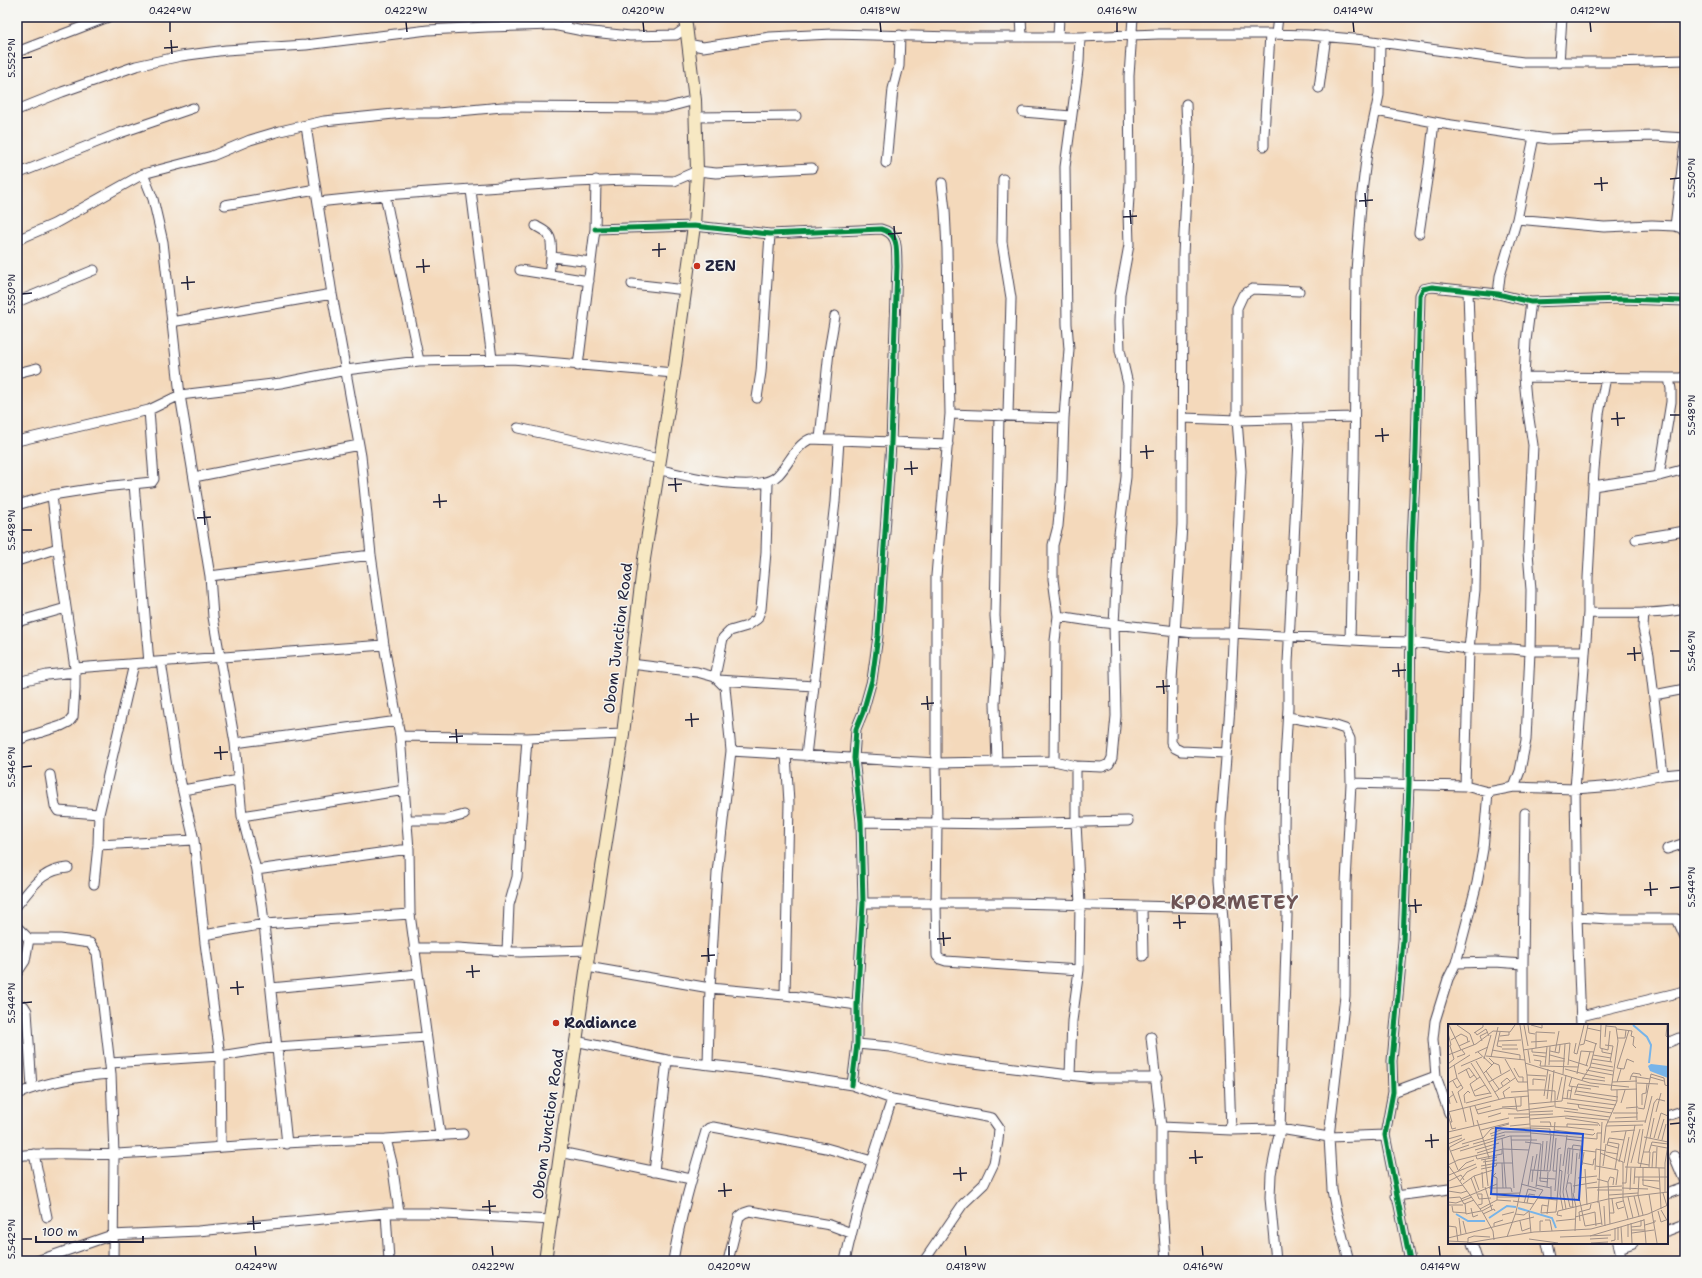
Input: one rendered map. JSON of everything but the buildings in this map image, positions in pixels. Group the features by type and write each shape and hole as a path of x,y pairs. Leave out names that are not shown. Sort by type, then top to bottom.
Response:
{"main road":[{"name":"Obom Junction Road","path":"545,1261 575,1041 624,734 644,559 658,464 674,373 694,226 697,171 695,100 686,23"}],"street":[{"path":"17,52 108,17"},
{"path":"565,17 567,27"},
{"path":"1021,17 1022,36"},
{"path":"1058,37 1059,17"},
{"path":"731,751 936,763 1054,761 1076,766 1102,767 1109,764 1112,758 1116,716 1114,624 1119,528 1126,477 1128,384 1120,350 1119,322 1120,294 1129,245 1129,76 1133,35 1133,17"},
{"path":"1264,146 1273,34 1278,17"},
{"path":"1559,63 1562,17"},
{"path":"17,110 102,77 136,66 181,56 226,50 341,42 428,30 534,25 567,27 583,31 630,36 676,35 686,23"},
{"path":"688,44 703,48 786,36 832,34 1080,37 1273,34 1326,36 1411,46 1503,60 1559,63 1685,60"},
{"path":"886,163 893,89 899,66 900,35"},
{"path":"1319,88 1326,36"},
{"path":"1054,761 1055,641 1058,616 1053,579 1053,545 1058,518 1069,348 1067,324 1065,167 1079,62 1080,37"},
{"path":"1350,640 1356,271 1362,192 1367,152 1379,95 1380,43"},
{"path":"17,240 54,224 143,174 212,156 250,140 324,120 404,113 502,108 665,108 695,100"},
{"path":"1186,104 1186,138 1188,154 1183,255 1182,525 1172,680 1171,742 1175,748 1181,751 1226,753"},
{"path":"17,174 120,133 193,108"},
{"path":"1376,111 1434,122 1548,139 1654,136 1685,138"},
{"path":"1023,112 1071,116"},
{"path":"695,116 796,116"},
{"path":"1419,233 1434,122"},
{"path":"306,126 332,294 359,445 371,555 384,645 400,736 409,849 410,914 440,1135"},
{"path":"1498,294 1500,276 1517,219 1534,137"},
{"path":"1674,226 1685,144"},
{"path":"318,202 385,195 596,180 674,181 697,171 716,173 812,168"},
{"path":"143,174 153,199 163,242 180,395 210,576 213,617 234,743 242,816 256,870 265,924 287,1144"},
{"path":"997,762 995,703 998,655 995,616 1003,415 1011,298 1002,242 1003,179"},
{"path":"578,366 595,229 596,180"},
{"path":"942,183 946,234 950,414 936,576 937,956 940,959 1079,970"},
{"path":"224,205 316,189"},
{"path":"471,190 492,359"},
{"path":"385,195 419,361"},
{"path":"1517,219 1604,227 1652,225 1674,226 1681,228 1685,232"},
{"path":"536,226 550,236 552,257 549,274"},
{"path":"595,229 694,226 770,234 881,229 889,231 894,237 897,266 891,443 878,636 872,680 863,712 856,729 854,758 861,822 863,903 857,1005 857,1044 852,1085"},
{"path":"757,398 761,372 770,234"},
{"path":"552,257 591,262"},
{"path":"17,302 94,270"},
{"path":"520,270 589,281"},
{"path":"632,284 686,290"},
{"path":"1410,1261 1385,1136 1392,1092 1392,1062 1403,941 1409,784 1412,543 1420,295 1423,289 1432,287 1498,294 1531,302 1621,299 1685,302"},
{"path":"1231,1130 1220,879 1221,821 1230,700 1232,633 1241,471 1237,420 1237,308 1243,295 1252,289 1299,291"},
{"path":"1465,786 1469,649 1475,590 1476,542 1468,291"},
{"path":"171,322 332,294"},
{"path":"1514,787 1520,770 1526,740 1530,651 1531,590 1528,552 1533,445 1524,377 1526,341 1531,302"},
{"path":"820,439 829,351 835,316"},
{"path":"17,441 148,410 180,395 282,383 346,370 419,361 512,359 578,366 674,373"},
{"path":"17,373 37,368"},
{"path":"1524,377 1669,378 1685,376"},
{"path":"1606,377 1599,414 1593,486 1588,578 1588,613 1575,789 1577,917 1581,1020 1685,991"},
{"path":"1659,476 1671,402 1669,378"},
{"path":"17,505 52,495 150,482 154,479 148,410"},
{"path":"950,414 1064,418"},
{"path":"1183,418 1237,420 1354,417"},
{"path":"1276,1261 1270,1198 1271,1174 1280,1130 1287,915 1284,828 1289,636 1299,440 1297,418"},
{"path":"518,428 658,464 715,481 757,485 768,482 778,476 802,443 810,439 891,443 928,442 948,444"},
{"path":"806,756 835,502 839,440"},
{"path":"194,477 359,445"},
{"path":"1593,486 1659,476 1685,469"},
{"path":"717,678 723,638 730,630 747,626 757,619 761,609 766,552 768,482"},
{"path":"134,484 149,663"},
{"path":"17,740 61,726 69,722 73,717 75,670 52,495"},
{"path":"1636,539 1685,531"},
{"path":"17,561 58,548"},
{"path":"210,576 371,555"},
{"path":"17,622 66,608"},
{"path":"1588,613 1672,611 1685,609"},
{"path":"1644,612 1643,628 1649,655 1663,774"},
{"path":"1058,616 1194,633 1232,633 1411,642 1469,649 1513,648 1530,651 1584,651"},
{"path":"17,682 75,670 134,664 384,645"},
{"path":"161,662 177,766 194,840 204,935 220,1056 221,1147"},
{"path":"94,884 98,845 99,814 134,664"},
{"path":"631,664 697,672 717,678 814,686"},
{"path":"708,1064 710,988 717,873 731,751 725,687 717,678"},
{"path":"1654,695 1685,689"},
{"path":"1288,716 1333,725 1345,729 1350,739 1351,783 1346,883 1346,996 1329,1137 1332,1190 1336,1212 1350,1261"},
{"path":"234,743 398,721"},
{"path":"400,736 527,738 624,734"},
{"path":"507,952 509,905 517,877 527,738"},
{"path":"785,995 789,803 786,754"},
{"path":"1070,1075 1072,1020 1079,970 1080,905 1076,822 1076,766"},
{"path":"1351,783 1465,786 1488,792 1514,787 1575,789 1615,786 1663,774 1685,773"},
{"path":"50,775 55,806 58,811 99,814"},
{"path":"183,790 239,780"},
{"path":"242,816 405,790"},
{"path":"1448,1110 1436,1076 1433,1039 1435,1021 1448,979 1456,964 1476,889 1483,849 1488,792"},
{"path":"1523,1024 1525,813"},
{"path":"407,820 445,820 464,815"},
{"path":"861,822 999,824 1128,821"},
{"path":"98,845 194,840"},
{"path":"1667,850 1685,843"},
{"path":"256,870 409,849"},
{"path":"17,905 35,882 46,873 56,869 68,868"},
{"path":"863,903 1010,903 1222,908"},
{"path":"1142,907 1143,956"},
{"path":"204,935 265,924 410,914"},
{"path":"1577,917 1610,919 1677,919 1685,937"},
{"path":"17,927 29,939 90,943 97,953 111,1074 114,1154 112,1235 113,1261"},
{"path":"17,973 25,961 29,939"},
{"path":"414,948 458,948 507,952 589,950"},
{"path":"1456,964 1495,962 1524,964"},
{"path":"587,967 710,988 785,995 857,1005"},
{"path":"271,988 418,974"},
{"path":"17,1004 24,1006 27,1011 32,1088"},
{"path":"110,1063 220,1056 277,1047 426,1037"},
{"path":"1152,1037 1161,1127 1161,1191 1166,1261"},
{"path":"1668,1043 1679,1038 1685,1040"},
{"path":"575,1041 667,1060 708,1064 852,1085 892,1099 992,1118 999,1128 994,1163 984,1184 963,1204 924,1261"},
{"path":"857,1044 890,1047 942,1059 1093,1078 1157,1078"},
{"path":"654,1172 667,1060"},
{"path":"17,1094 32,1088 81,1076 111,1074"},
{"path":"1392,1092 1436,1076"},
{"path":"845,1261 851,1233 892,1099"},
{"path":"1668,1116 1685,1110"},
{"path":"673,1261 677,1235 691,1179 706,1131 709,1128 713,1127 826,1148 872,1162"},
{"path":"1161,1127 1231,1130 1280,1130 1329,1137 1385,1136"},
{"path":"17,1156 34,1154 114,1154 463,1134"},
{"path":"386,1139 392,1163 399,1212"},
{"path":"560,1152 691,1179"},
{"path":"34,1154 47,1217"},
{"path":"1668,1194 1683,1188 1685,1182 1674,1156"},
{"path":"1396,1196 1448,1189"},
{"path":"728,1261 740,1218 744,1213 750,1211 830,1225 851,1233"},
{"path":"37,1261 112,1235 198,1231 386,1213 399,1212 550,1220"},
{"path":"386,1213 388,1261"},
{"path":"1668,1230 1685,1224"},
{"path":"1472,1244 1478,1261"},
{"path":"1547,1244 1551,1261"},
{"path":"1622,1261 1618,1246 1628,1244"}],"cycle path":[{"path":"595,229 694,226 770,234 881,229 887,231 896,243 897,266 891,443 878,636 872,680 863,712 856,729 854,758 861,822 863,903 857,1005 857,1044 852,1085"},
{"path":"1410,1261 1385,1135 1393,1092 1392,1061 1403,941 1409,784 1412,543 1420,295 1423,289 1432,287 1498,294 1531,302 1621,299 1685,301"}],"place":[{"name":"ZEN","path":"697,266"},
{"name":"Radiance","path":"556,1023"}],"district":[{"name":"KPORMETEY","path":"1235,902"}]}
